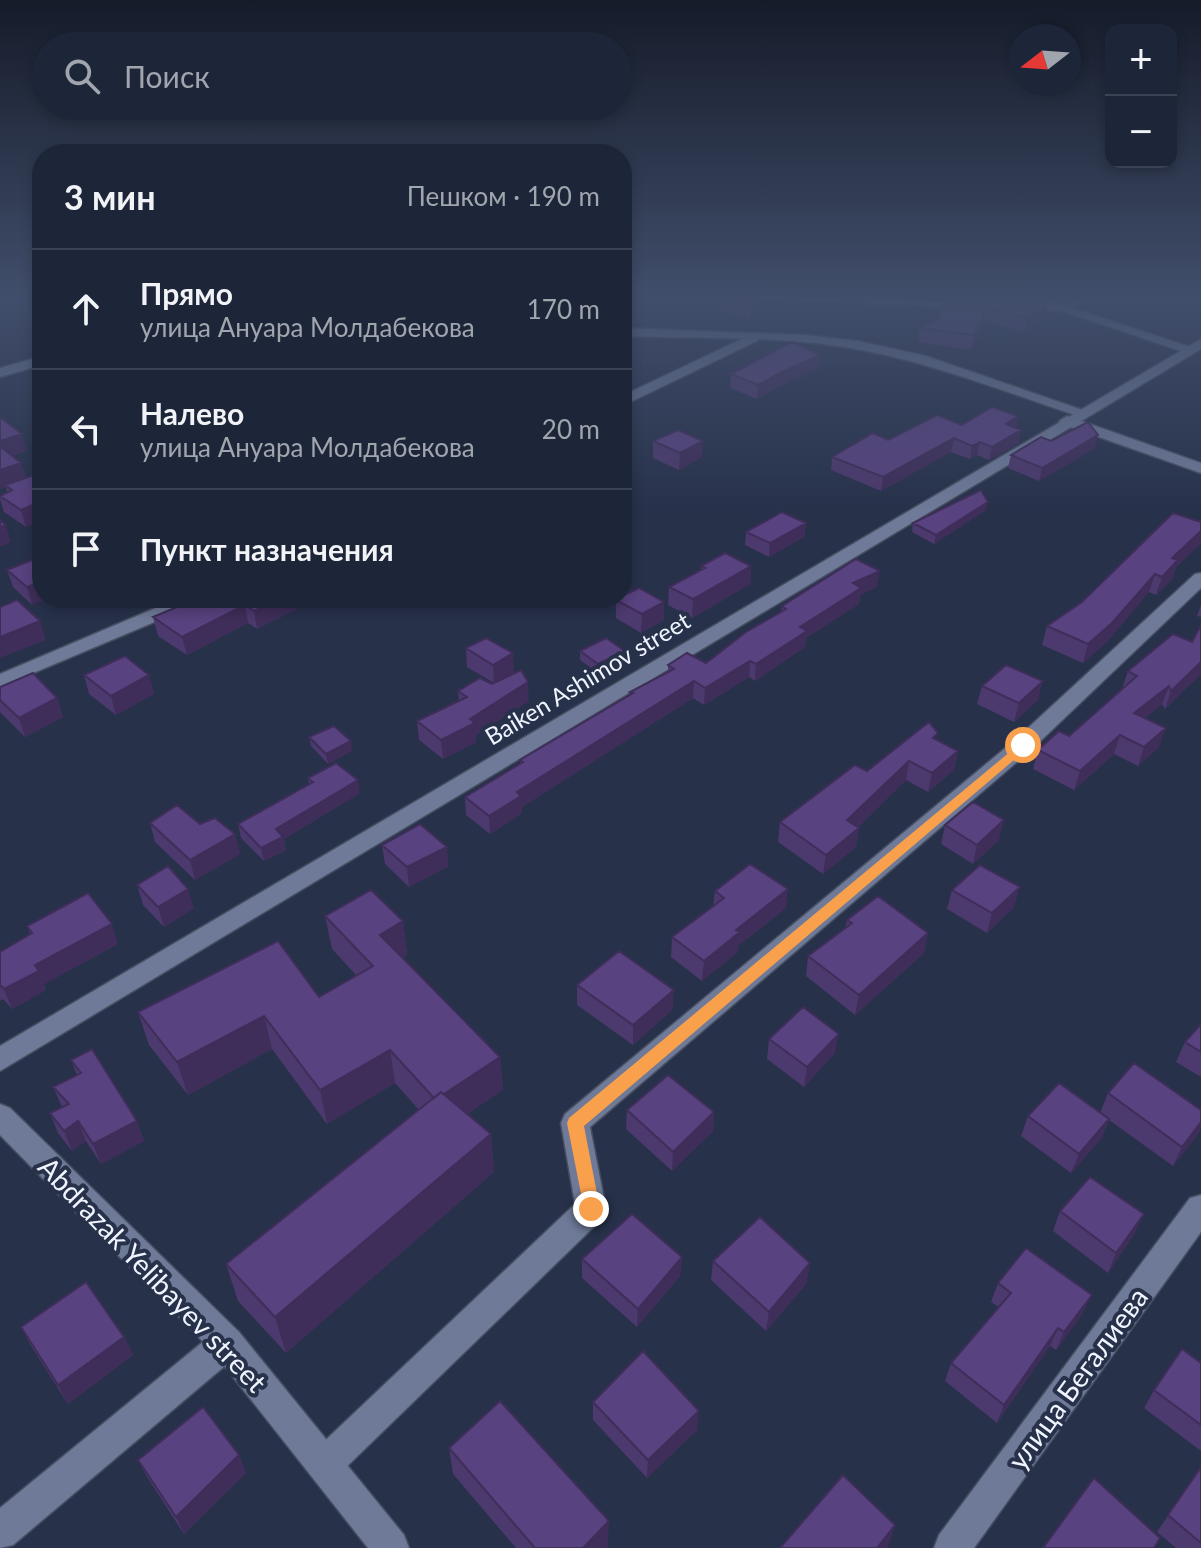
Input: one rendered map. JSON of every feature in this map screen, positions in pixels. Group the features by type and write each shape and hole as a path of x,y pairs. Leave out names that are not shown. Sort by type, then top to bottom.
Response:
{"street":[{"path":"0,373 22,366"},
{"path":"632,397 695,366"},
{"path":"940,366 1201,468"},
{"name":"Baiken Ashimov street","path":"0,1060 1162,366"},
{"path":"326,1463 591,1209 575,1123 1023,745 1201,578"},
{"path":"0,681 172,608"},
{"name":"Abdrazak Yelibayev street","path":"0,1116 227,1343 391,1548"},
{"name":"улица Бегалиева","path":"952,1548 1201,1208"},
{"path":"0,1532 227,1343"}],"building":[{"path":"746,366 795,366 758,385 731,374"},
{"path":"992,407 1018,416 1006,424 1021,430 992,447 980,442 972,446 954,438 883,477 832,457 873,433 888,440 937,415 962,425"},
{"path":"0,417 22,434 0,441"},
{"path":"1088,422 1098,435 1042,468 1011,455 1041,437 1051,441"},
{"path":"678,430 703,441 680,453 653,441"},
{"path":"0,446 21,463 0,470"},
{"path":"32,476 32,505 21,510 0,496 12,490 5,485"},
{"path":"981,490 988,502 936,535 913,523"},
{"path":"782,512 806,523 770,543 746,532"},
{"path":"1173,513 1201,522 1201,531 1172,558 1178,560 1162,577 1155,574 1112,623 1088,644 1047,626 1082,602"},
{"path":"725,553 751,566 693,599 669,587 705,568 701,566"},
{"path":"856,559 880,571 853,583 861,588 800,627 807,631 756,664 750,661 705,688 694,681 517,792 521,796 489,816 465,797 523,762 520,760 633,693 630,692 674,669 668,665 687,653 706,663 746,632 786,609 782,606"},
{"path":"32,560 32,585 27,587 7,570"},
{"path":"639,588 664,602 642,614 631,608 632,591"},
{"path":"17,600 40,621 0,637 0,607"},
{"path":"175,608 239,608 182,637 153,617"},
{"path":"1201,625 1201,662 1171,691 1169,686 1134,713 1166,728 1144,747 1120,735 1080,771 1038,750 1059,731 1069,736 1137,676 1128,671 1173,634 1192,642"},
{"path":"486,638 513,653 493,665 466,648"},
{"path":"606,638 625,651 598,664 580,651"},
{"path":"125,656 149,675 111,696 84,675"},
{"path":"1006,665 1043,681 1019,703 982,686"},
{"path":"521,670 528,682 470,719 475,723 441,740 417,721 467,697 458,691 480,678 492,684"},
{"path":"33,673 57,698 19,718 0,700 0,687"},
{"path":"929,722 938,733 933,738 958,751 932,773 909,761 847,820 859,828 826,855 780,822 855,765 867,771"},
{"path":"334,726 351,741 326,754 309,737"},
{"path":"336,763 358,780 276,829 283,837 261,848 238,824 313,782 308,778"},
{"path":"973,802 1004,820 977,845 945,825"},
{"path":"177,805 200,824 215,818 235,834 190,860 150,823"},
{"path":"420,824 447,847 407,867 382,845"},
{"path":"750,864 788,889 736,930 740,932 704,961 672,937 724,898 715,891"},
{"path":"980,865 1020,887 992,913 952,890"},
{"path":"168,866 188,889 158,907 137,885"},
{"path":"371,890 403,921 380,935 500,1057 444,1094 441,1092 434,1098 390,1050 320,1090 264,1016 177,1062 138,1012 278,941 319,997 373,966 325,916"},
{"path":"88,893 112,924 35,965 39,971 4,989 0,985 0,952 32,933 27,926"},
{"path":"878,896 928,933 859,995 808,956 852,923 847,920"},
{"path":"619,951 674,990 633,1025 577,985"},
{"path":"803,1007 839,1034 807,1067 769,1039"},
{"path":"1201,1024 1201,1052 1185,1042"},
{"path":"92,1049 137,1121 93,1144 78,1121 64,1131 50,1113 69,1104 53,1087 81,1073 71,1060"},
{"path":"1134,1063 1201,1110 1201,1122 1182,1147 1108,1093"},
{"path":"668,1075 714,1112 673,1152 627,1110"},
{"path":"1059,1083 1109,1119 1079,1154 1028,1116"},
{"path":"441,1092 491,1134 275,1317 226,1264"},
{"path":"1090,1177 1144,1214 1116,1253 1060,1211"},
{"path":"632,1214 682,1257 638,1309 582,1259"},
{"path":"760,1217 810,1263 769,1312 713,1261"},
{"path":"1026,1248 1092,1295 1064,1332 1058,1328 1004,1405 951,1363 1011,1293 998,1283"},
{"path":"86,1282 124,1337 58,1385 21,1327"},
{"path":"1182,1349 1201,1363 1201,1425 1154,1390"},
{"path":"643,1351 699,1411 648,1460 593,1402"},
{"path":"500,1401 609,1521 583,1548 535,1548 449,1448"},
{"path":"203,1407 239,1455 176,1517 138,1460"},
{"path":"1201,1467 1201,1543 1168,1515"},
{"path":"843,1475 895,1525 877,1548 780,1548"},
{"path":"1094,1478 1160,1538 1154,1548 1043,1548"}],"route":[{"path":"591,1209 575,1123 1023,745"}]}
